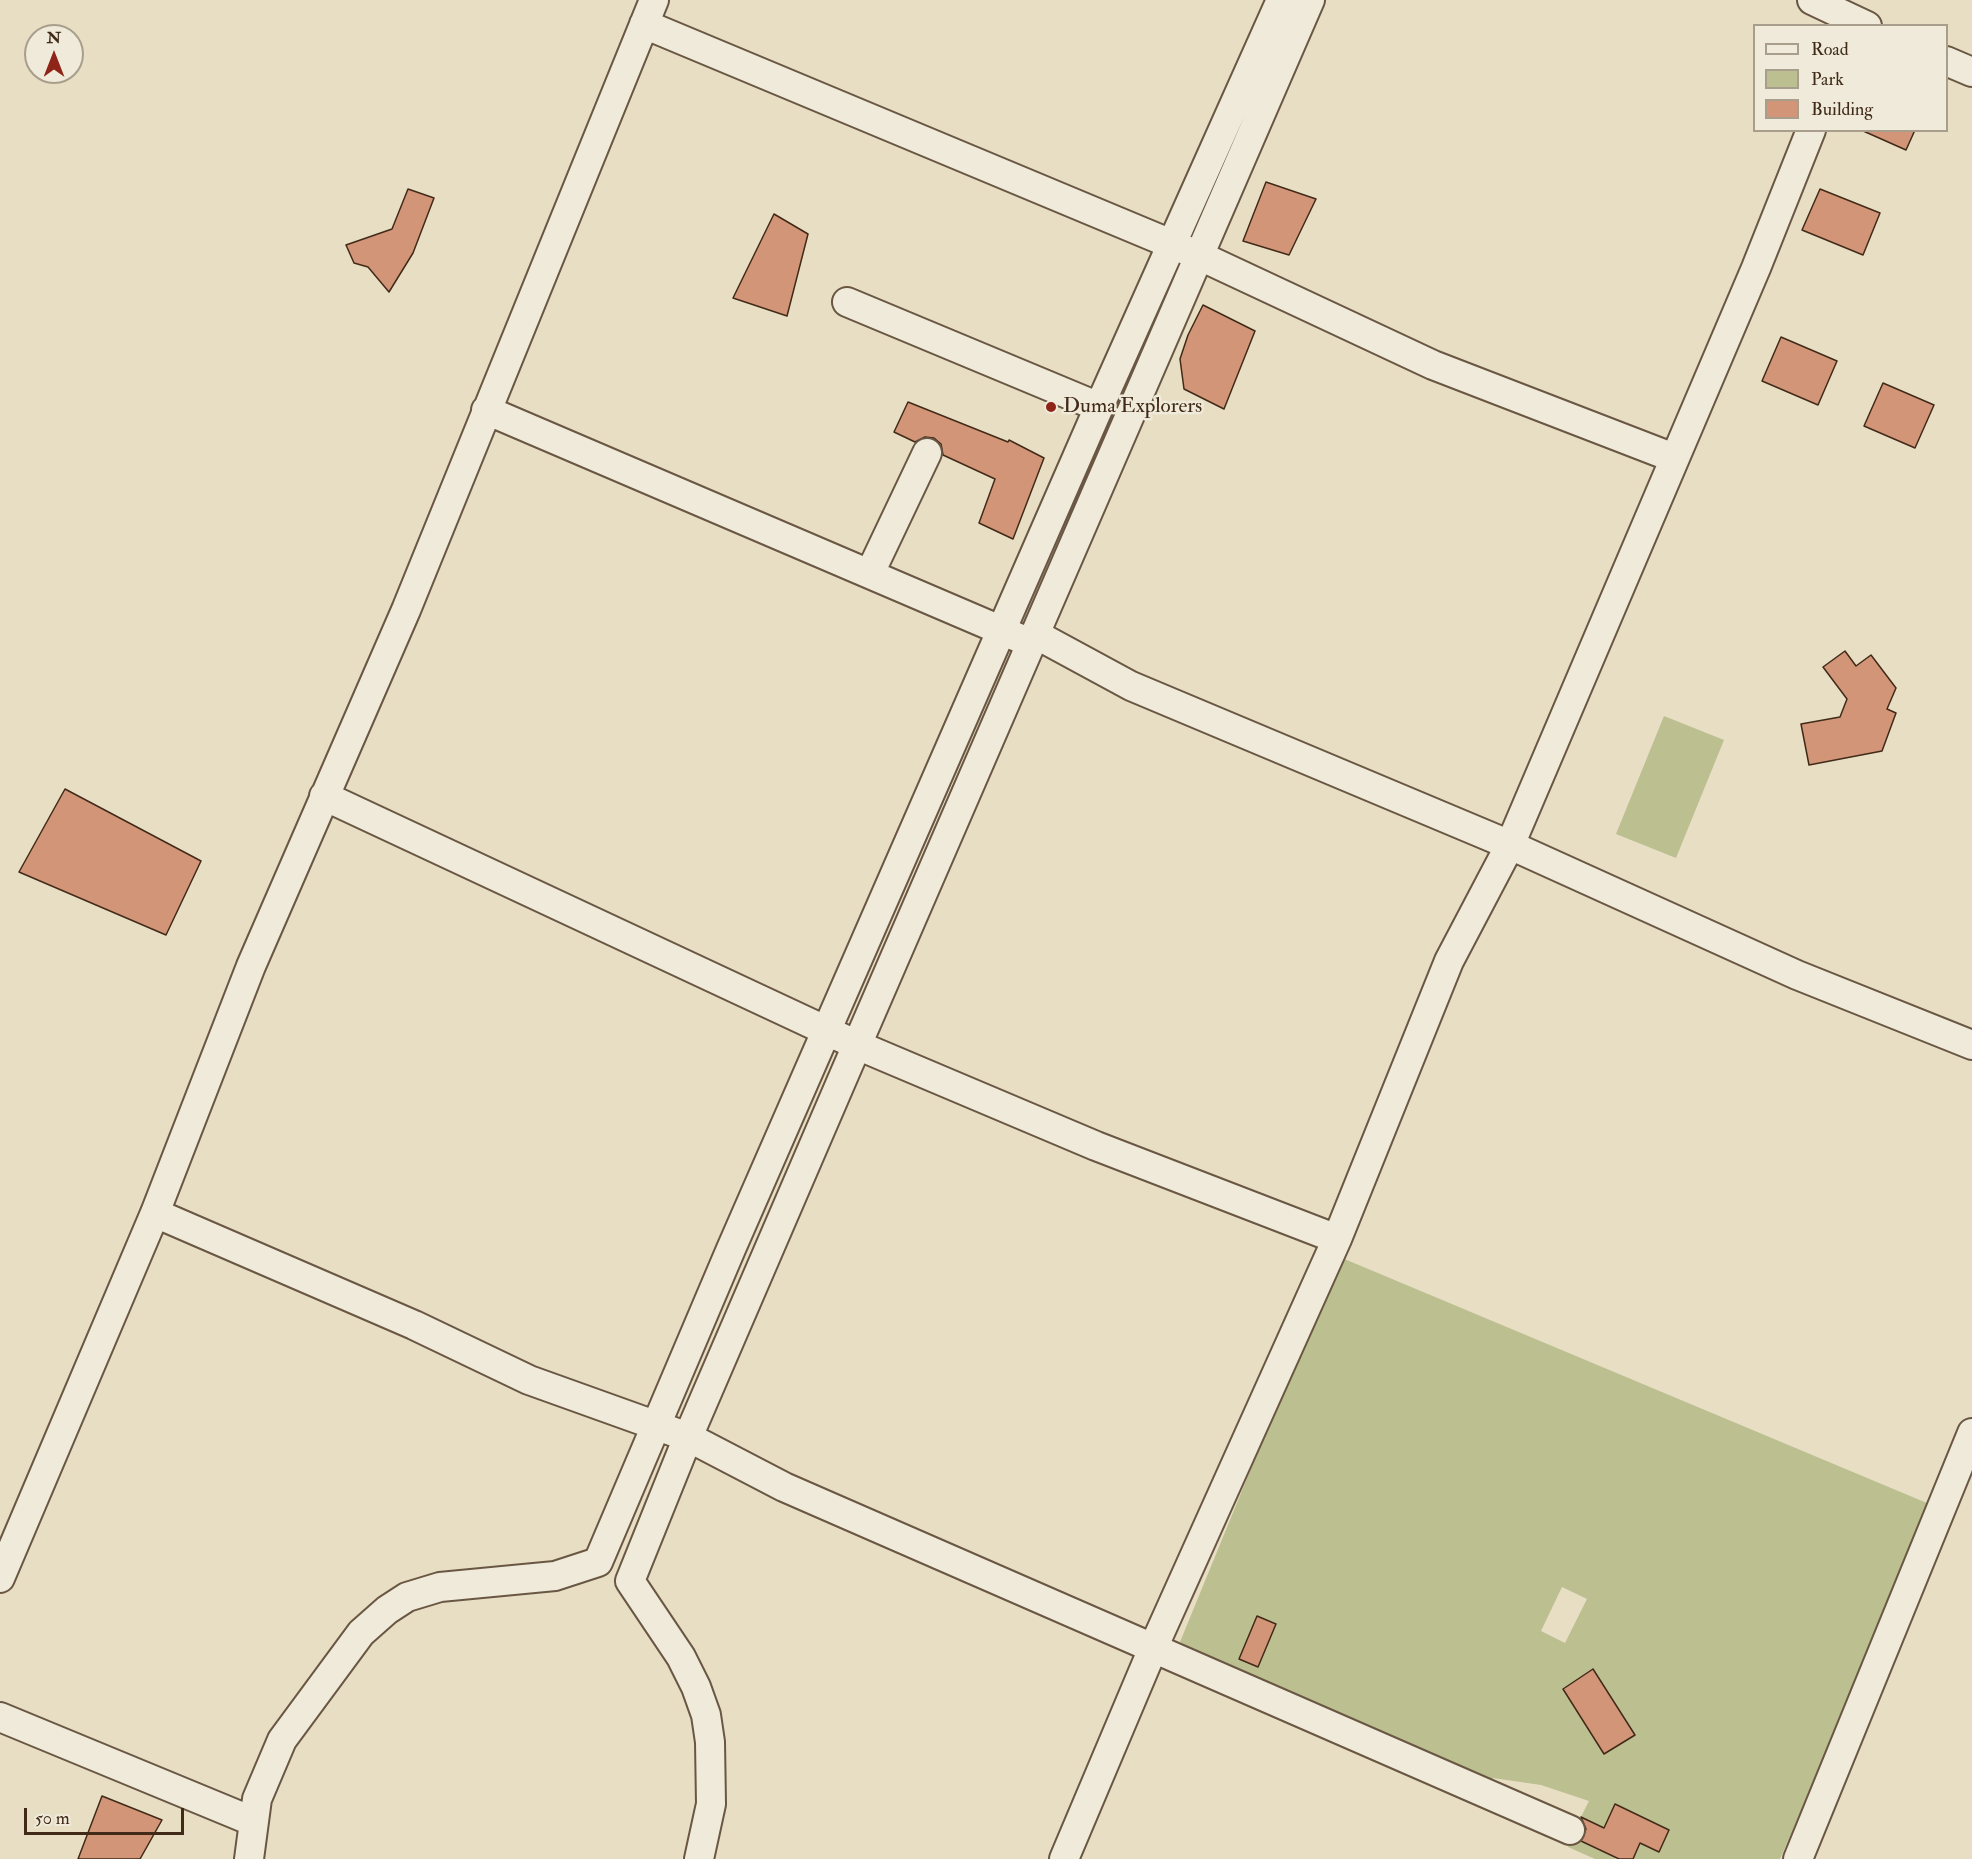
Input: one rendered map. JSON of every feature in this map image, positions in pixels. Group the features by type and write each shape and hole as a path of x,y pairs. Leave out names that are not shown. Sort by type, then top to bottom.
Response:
{"street":[{"path":"249,1859 252,1821 257,1799 282,1740 361,1633 387,1610 407,1597 440,1587 555,1576 598,1562 659,1425 731,1249 1001,630 1281,0"},
{"path":"630,1581 688,1437 856,1045 1310,0"},
{"path":"1812,0 1861,18"},
{"path":"0,1578 155,1213 251,966 406,610 486,410 563,229 649,12 1200,256 1433,365 1674,458"},
{"path":"1948,61 1972,72"},
{"path":"1064,1859 1154,1646 1337,1239 1449,961 1510,845 1756,268 1810,132"},
{"path":"847,302 1099,407"},
{"path":"486,410 1001,630 1033,639 1131,686 1510,845 1797,975 1972,1045"},
{"path":"870,573 927,453"},
{"path":"324,796 856,1045 1096,1146 1337,1239"},
{"path":"155,1213 414,1325 530,1380 688,1437 795,1492 1154,1646 1570,1830"},
{"path":"1798,1859 1972,1433"},
{"path":"598,1562 630,1581 681,1657 696,1687 706,1715 710,1742 711,1804 699,1859"},
{"path":"0,1717 252,1821"}],"green space":[{"path":"1664,716 1724,740 1676,858 1616,834"},
{"path":"1342,1258 1934,1506 1780,1859 1633,1859 1624,1840 1636,1814 1616,1804 1604,1828 1581,1817 1589,1801 1541,1785 1493,1778 1479,1806 1176,1668 1187,1646 1180,1642 1257,1454","holes":["1562,1587 1587,1599 1565,1643 1541,1631","1257,1616 1276,1623 1258,1667 1239,1659","1593,1670 1604,1754 1563,1689","1653,1822 1669,1830 1658,1852 1642,1844"]},
{"path":"1572,1837 1599,1849 1622,1841 1615,1859 1595,1859 1568,1847"}],"building":[{"path":"1866,132 1914,132 1906,150"},
{"path":"1266,182 1316,199 1289,255 1243,241"},
{"path":"408,189 434,198 413,253 389,292 368,267 354,263 346,245 392,229"},
{"path":"1820,189 1880,213 1863,255 1802,230"},
{"path":"774,214 808,234 787,316 733,298"},
{"path":"1203,305 1255,331 1224,409 1184,389 1180,359 1188,335"},
{"path":"1781,337 1837,361 1818,405 1762,381"},
{"path":"1883,383 1934,405 1915,448 1864,426"},
{"path":"908,402 1008,442 1009,440 1044,458 1013,539 979,523 995,479 943,455 941,444 934,438 925,437 915,442 894,432"},
{"path":"1845,651 1856,666 1871,655 1896,688 1887,709 1896,713 1882,751 1809,765 1801,724 1840,717 1847,699 1823,667"},
{"path":"65,789 201,861 166,935 19,872"},
{"path":"1257,1616 1276,1624 1258,1667 1239,1659"},
{"path":"1593,1669 1635,1735 1604,1754 1563,1689"},
{"path":"102,1796 162,1820 140,1859 78,1859"},
{"path":"1615,1804 1669,1830 1659,1852 1640,1843 1633,1859 1619,1859 1581,1841 1586,1829 1581,1817 1604,1828"}],"place":[{"name":"Duma Explorers","path":"1051,407"}]}
